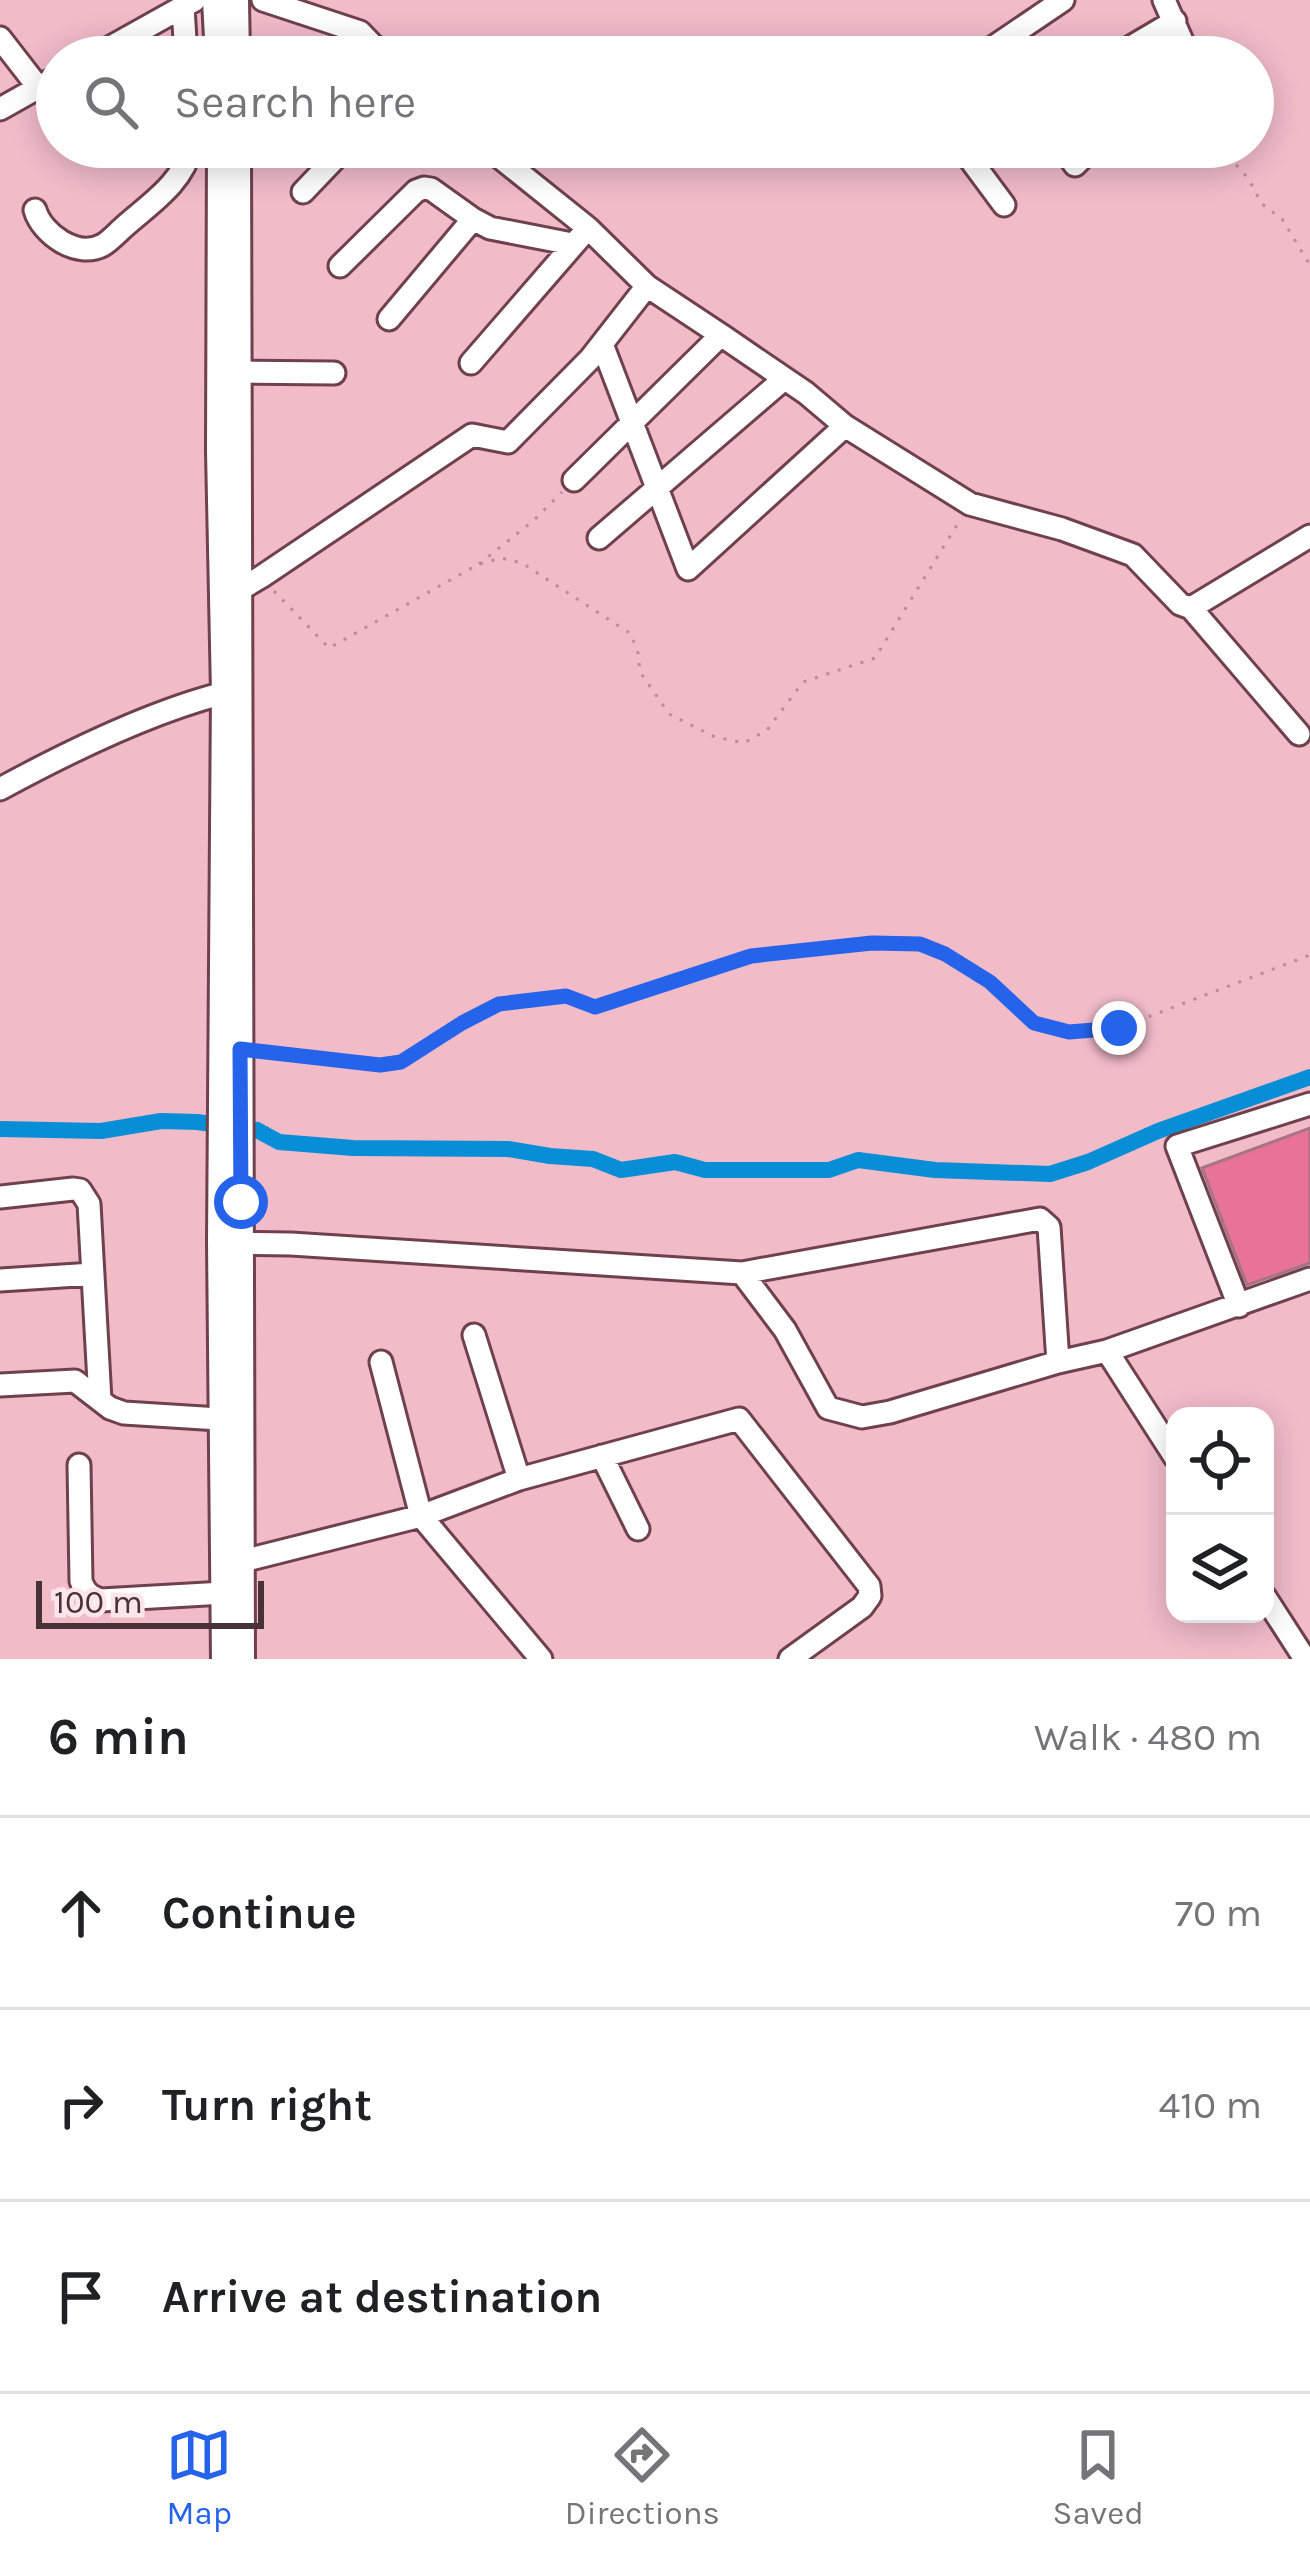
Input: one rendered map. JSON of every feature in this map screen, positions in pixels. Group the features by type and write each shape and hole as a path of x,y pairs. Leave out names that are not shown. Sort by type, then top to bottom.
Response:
{"main road":[{"path":"215,0 217,36"},
{"path":"236,0 237,36"},
{"path":"221,168 240,586"},
{"path":"238,168 240,586 232,691 230,1160 233,1563 242,1659"},
{"path":"231,1077 240,1049 232,691"},
{"path":"224,1659 224,1593 233,1563"}],"street":[{"path":"263,0 364,36"},
{"path":"1010,36 1063,0"},
{"path":"1164,0 1181,36"},
{"path":"130,36 189,3"},
{"path":"187,36 189,3"},
{"path":"1150,36 1175,21"},
{"path":"0,38 36,71"},
{"path":"0,109 36,89"},
{"path":"35,210 47,233 80,249 101,246 170,187 184,168"},
{"path":"303,192 326,168"},
{"path":"509,168 580,236 646,286 722,335 845,426 970,504 1062,529 1133,555 1180,604 1191,608 1299,734"},
{"path":"980,168 1004,205"},
{"path":"340,266 424,188 490,227 580,236"},
{"path":"389,319 472,219"},
{"path":"471,363 580,236"},
{"path":"240,586 472,435 508,442 602,344 646,286"},
{"path":"574,480 722,335"},
{"path":"602,344 688,569 845,426"},
{"path":"238,372 334,374"},
{"path":"599,538 784,379"},
{"path":"1191,608 1310,536"},
{"path":"0,789 119,731 232,691"},
{"path":"1239,1306 1177,1147 1310,1104"},
{"path":"0,1197 80,1190 88,1204 100,1400"},
{"path":"231,1243 742,1273 1040,1219 1049,1227 1058,1362"},
{"path":"742,1273 785,1330 828,1408 862,1417 1107,1351 1310,1280"},
{"path":"0,1280 93,1274"},
{"path":"474,1335 518,1479"},
{"path":"1107,1351 1166,1443"},
{"path":"381,1362 421,1516 541,1659"},
{"path":"0,1385 75,1381 124,1413 231,1420"},
{"path":"233,1563 421,1516 518,1479 739,1418 869,1586 870,1596 862,1606 790,1659"},
{"path":"602,1456 638,1528"},
{"path":"79,1465 81,1581 90,1596 101,1600 224,1593"},
{"path":"1274,1611 1305,1659"}],"path":[{"path":"1239,168 1262,204 1282,219 1310,265"},
{"path":"240,586 329,648 477,565 533,521 574,480"},
{"path":"477,565 500,558 522,562 631,634 640,672 669,714 715,737 744,743 766,730 803,682 874,658 970,504"},
{"path":"240,1049 380,1065 401,1062 499,1004 566,996 595,1007 751,956 872,943 920,944 945,954 990,982 1034,1023 1069,1032 1119,1028 1310,955"}],"building":[{"path":"1310,1128 1310,1263 1247,1285 1202,1168"}],"waterway":[{"path":"0,1129 101,1131 161,1121 197,1122 257,1130 279,1142 353,1148 508,1149 593,1159 621,1170 675,1162 705,1170 829,1170 858,1160 935,1170 1050,1174 1310,1077"}],"route":[{"path":"241,1202 240,1049 380,1065 401,1062 499,1004 566,996 595,1007 751,956 872,943 920,944 945,954 990,982 1034,1023 1069,1032 1119,1028"}]}
